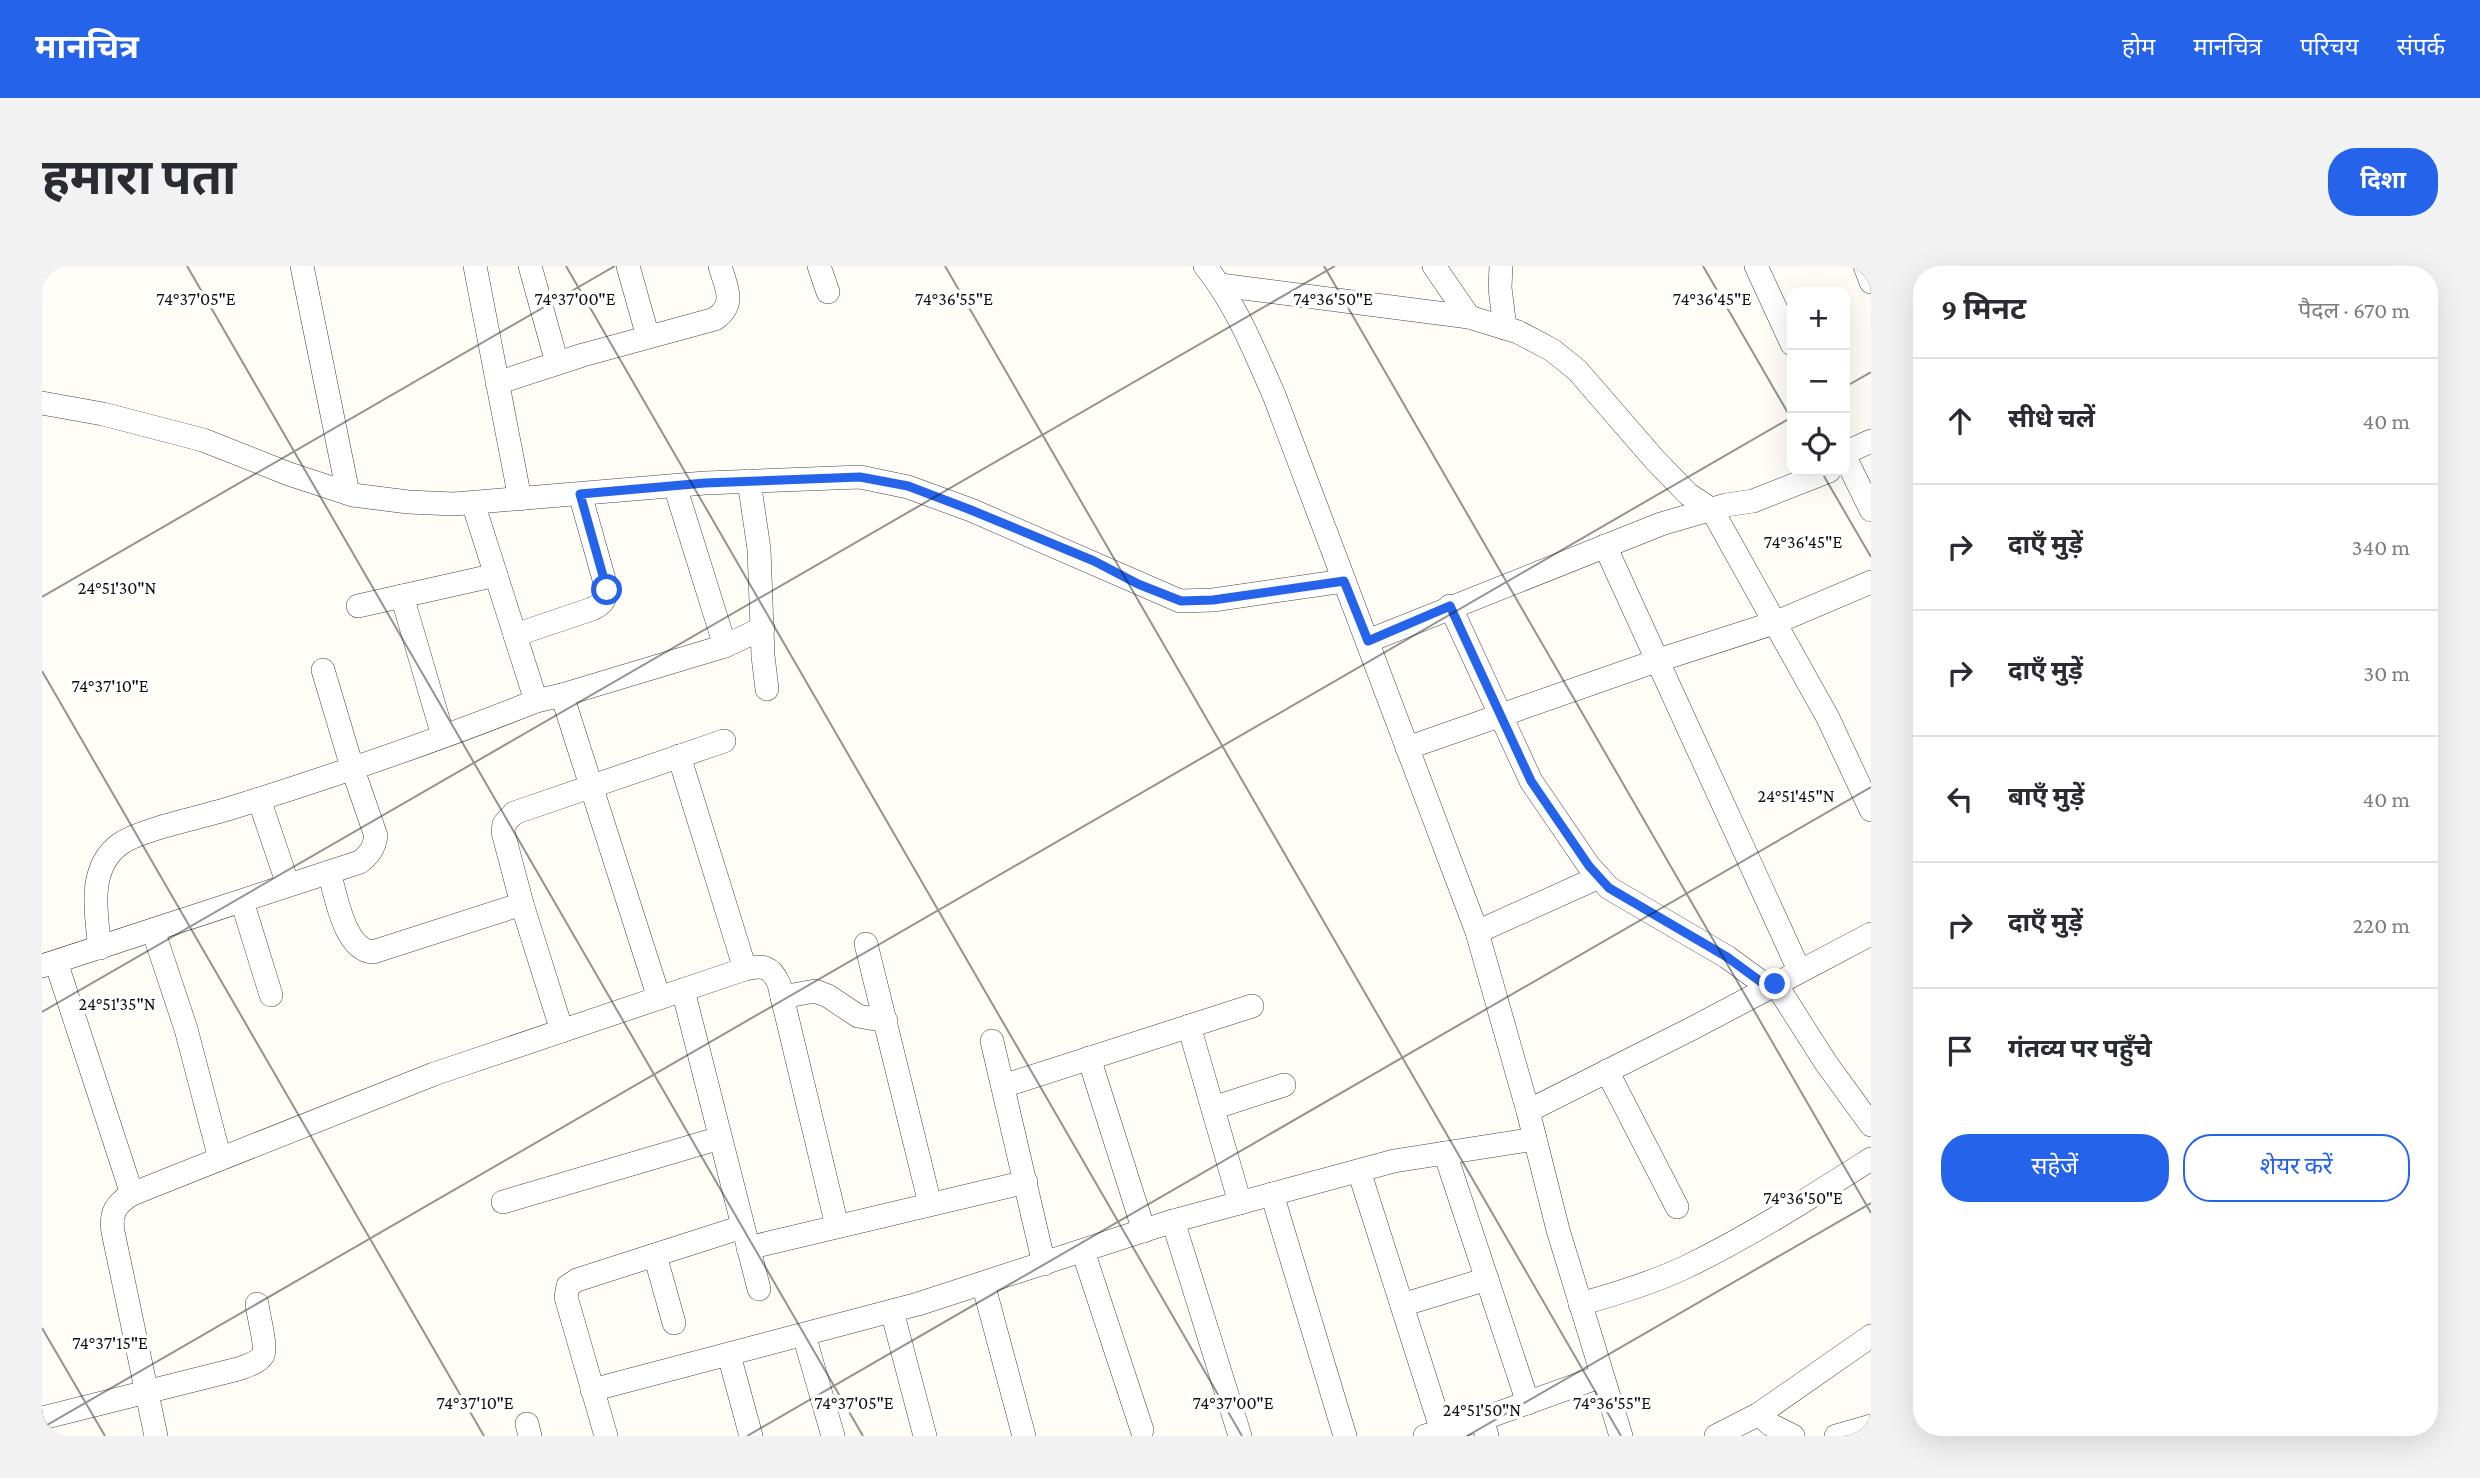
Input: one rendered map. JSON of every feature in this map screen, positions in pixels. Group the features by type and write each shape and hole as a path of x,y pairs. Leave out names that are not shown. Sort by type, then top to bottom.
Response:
{"street":[{"path":"304,266 348,493"},
{"path":"475,266 520,499"},
{"path":"530,266 558,363"},
{"path":"628,266 648,337"},
{"path":"497,383 715,319 723,313 729,299 720,266"},
{"path":"819,266 828,292"},
{"path":"1205,266 1236,312 1274,395 1477,932 1528,1111 1558,1230 1621,1436"},
{"path":"1434,266 1469,317"},
{"path":"1501,266 1500,288 1505,328"},
{"path":"1756,266 1787,333"},
{"path":"1864,266 1871,282"},
{"path":"1220,285 1469,317 1518,332 1552,350 1577,370 1688,494 1719,508 1828,718 1864,778 1871,810"},
{"path":"42,403 103,414 203,440 289,474 348,493 408,502 472,503 748,481 860,477 908,486 1094,561 1138,584 1181,601 1213,600 1344,581"},
{"path":"1850,456 1871,441"},
{"path":"1850,460 1871,454"},
{"path":"1850,475 1871,510"},
{"path":"1719,508 1746,491 1787,476"},
{"path":"1368,641 1661,524 1752,501 1810,476"},
{"path":"748,481 759,549 763,656 767,689"},
{"path":"675,486 725,646"},
{"path":"515,635 601,605 606,598 607,590 580,494"},
{"path":"472,503 536,701"},
{"path":"1605,546 1799,970"},
{"path":"358,606 496,575"},
{"path":"1407,748 1777,622 1871,582"},
{"path":"402,596 443,736"},
{"path":"1450,606 1531,781 1589,866 1609,888 1771,985 1871,1125"},
{"path":"100,948 94,894 106,860 119,844 443,736 536,701 725,646 763,628"},
{"path":"132,1194 49,964 360,862 368,855 376,836 323,670"},
{"path":"562,695 659,998"},
{"path":"562,1031 522,904 503,832 504,824 514,813 724,741"},
{"path":"679,756 745,969"},
{"path":"258,799 288,886"},
{"path":"329,872 348,933 356,945 365,951 373,952 522,904"},
{"path":"1477,932 1599,877"},
{"path":"242,901 271,995"},
{"path":"153,930 186,1029 220,1159"},
{"path":"1528,1111 1871,934"},
{"path":"866,944 930,1204"},
{"path":"156,1436 112,1221 113,1211 119,1202 132,1194 434,1074 745,969 766,966 779,984 837,1226"},
{"path":"683,990 759,1289"},
{"path":"782,997 815,991 828,996 858,1016 886,1021"},
{"path":"1003,1086 1252,1006"},
{"path":"1189,1026 1240,1203"},
{"path":"992,1041 1044,1264"},
{"path":"1089,1058 1144,1231"},
{"path":"1607,1071 1676,1207"},
{"path":"1213,1108 1284,1085"},
{"path":"503,1202 720,1138"},
{"path":"592,1390 892,1311 1173,1221 1394,1161 1535,1139"},
{"path":"1446,1153 1528,1403"},
{"path":"1580,1304 1622,1292 1684,1268 1787,1212 1871,1159"},
{"path":"1359,1171 1402,1305 1434,1433 1485,1427 1528,1403 1602,1376"},
{"path":"606,1436 566,1297 568,1286 577,1280 655,1255 745,1237 837,1226 1026,1182"},
{"path":"1272,1194 1345,1436"},
{"path":"1173,1221 1240,1436"},
{"path":"1083,1251 1136,1434"},
{"path":"655,1255 674,1323"},
{"path":"1402,1305 1487,1279"},
{"path":"983,1283 1024,1436"},
{"path":"42,1418 254,1363 262,1356 264,1348 257,1304"},
{"path":"892,1311 925,1436"},
{"path":"804,1335 833,1436"},
{"path":"1716,1436 1759,1414 1871,1336"},
{"path":"729,1355 751,1436"},
{"path":"1759,1414 1771,1425 1793,1436"},
{"path":"1836,1436 1871,1426"}],"route":[{"path":"607,590 580,494 705,483 860,477 908,486 971,510 1094,561 1138,584 1181,601 1213,600 1344,581 1368,641 1450,606 1531,781 1589,866 1609,888 1727,957 1768,987 1775,984"}]}
